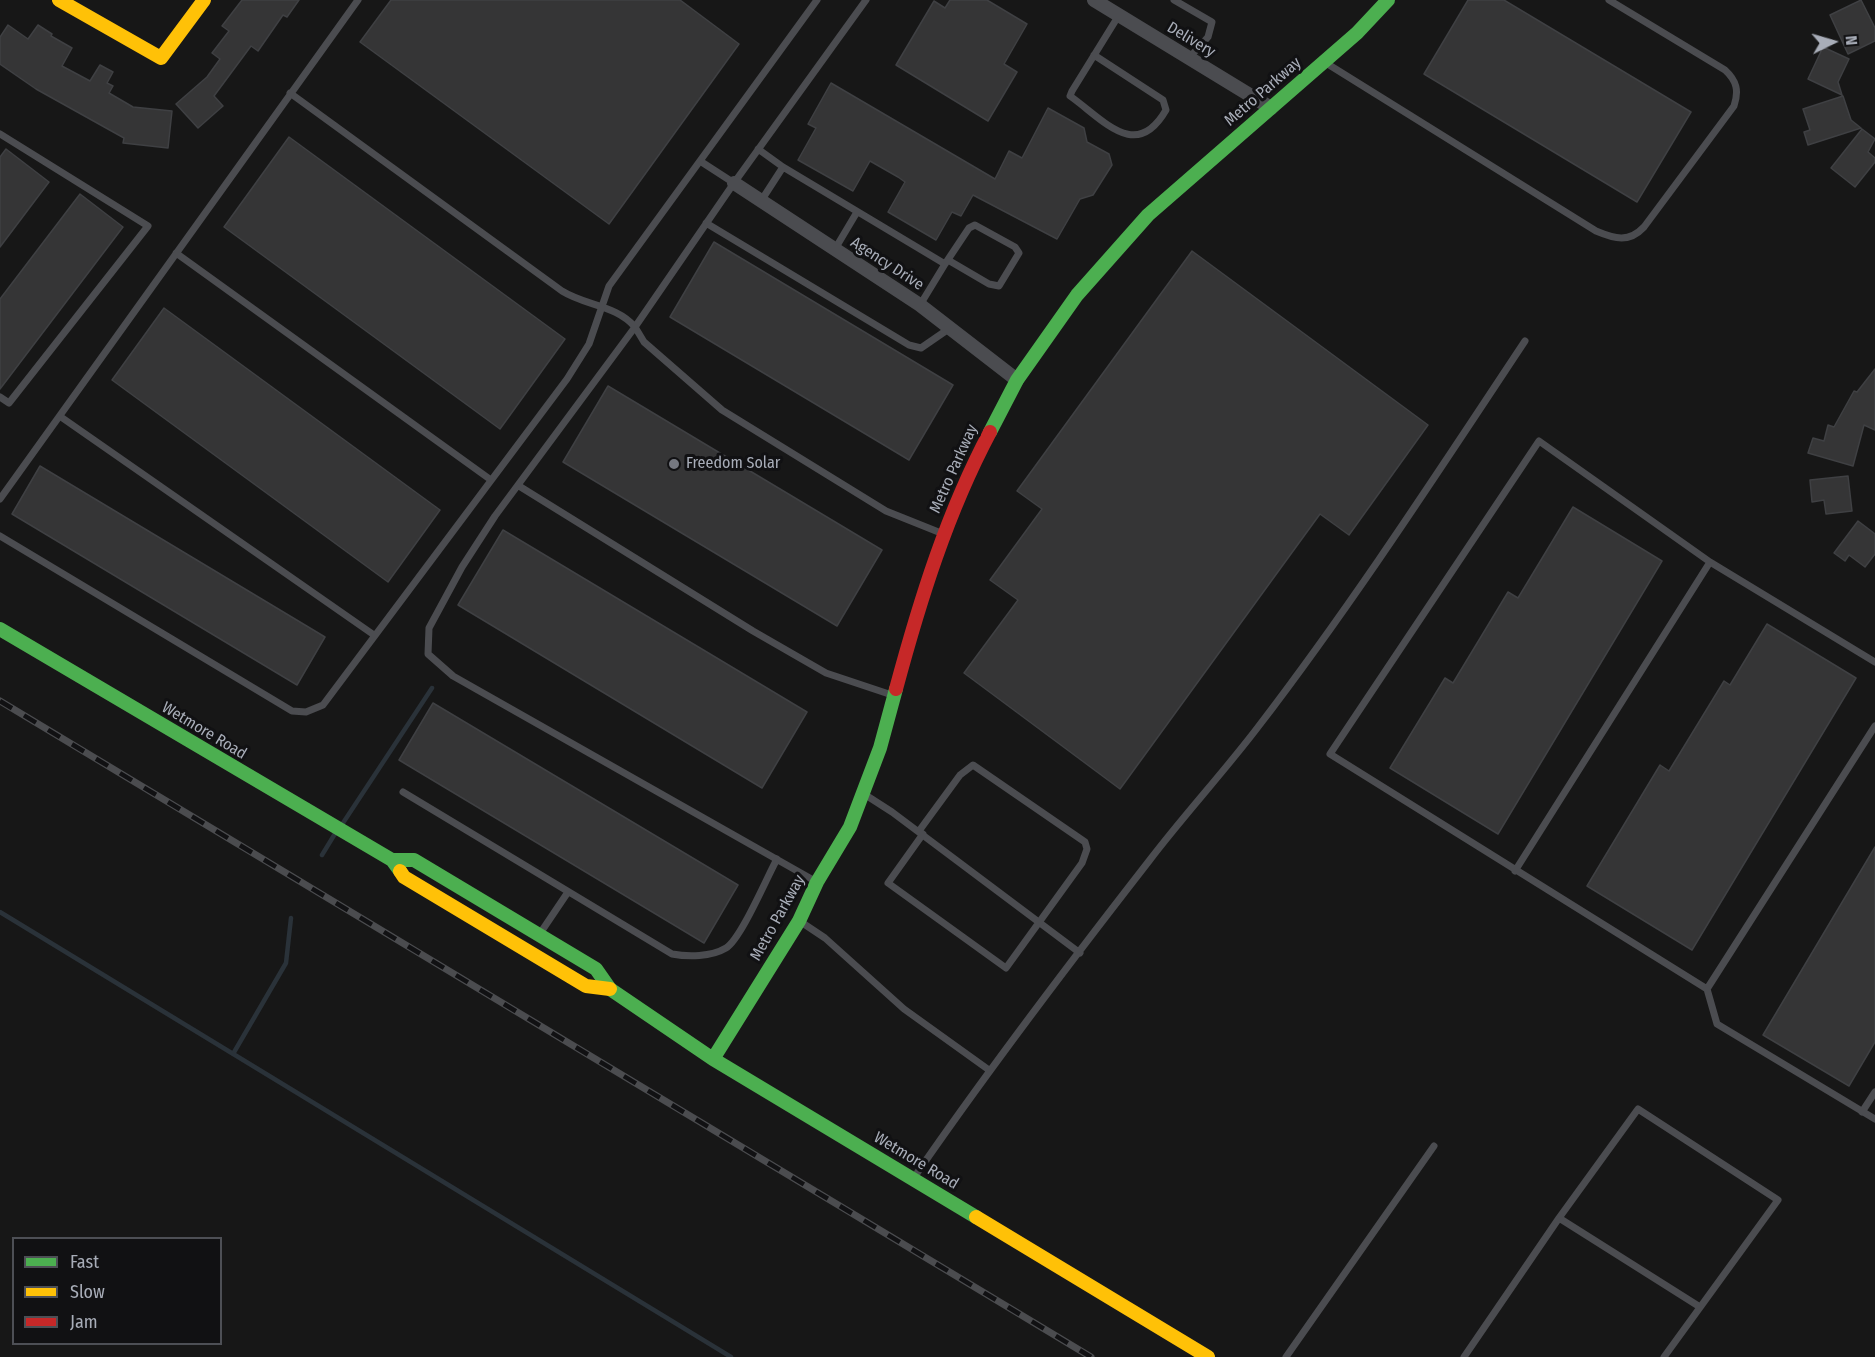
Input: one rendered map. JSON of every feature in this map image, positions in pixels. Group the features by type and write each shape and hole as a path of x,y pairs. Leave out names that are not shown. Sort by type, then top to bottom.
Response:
{"main road":[{"path":"59,0 161,58 204,0"},
{"name":"Metro Parkway","path":"713,1059 799,921 817,882 850,827 864,794 943,534 970,469 1017,380 1083,288 1148,215 1324,61 1388,0"},
{"name":"Wetmore Road","path":"0,629 392,860 404,877 575,980 586,986 610,988"},
{"name":"Wetmore Road","path":"392,860 414,860 596,969 610,988 713,1059 1208,1357"}],"street":[{"name":"Delivery","path":"1095,0 1271,108"},
{"name":"Agency Drive","path":"734,183 920,305 1017,380"}],"lane":[{"path":"0,500 358,0"},
{"path":"0,536 292,711 306,712 323,705 578,362 594,333 609,286 817,0"},
{"path":"817,882 453,676 428,654 429,628 435,613 478,541 635,327 758,148 866,0"},
{"path":"1174,0 1212,22 1208,37 1190,58"},
{"path":"1324,61 1596,231 1613,238 1623,239 1638,233 1644,226 1734,106 1737,90 1736,82 1725,70 1609,0"},
{"path":"1094,54 1163,100 1166,110 1157,124 1140,136 1126,136 1070,96 1094,54 1119,15"},
{"path":"290,93 562,291 627,319 644,342 722,410 886,511 943,534"},
{"path":"0,134 148,226 9,403 0,397"},
{"path":"758,148 783,167 857,212 946,262 988,284 999,286 1019,253 1015,248 975,225 969,228 946,262 920,305"},
{"path":"700,161 734,183"},
{"path":"761,201 783,167"},
{"path":"835,249 857,212"},
{"path":"706,223 909,345 921,348 950,328"},
{"path":"176,254 491,480"},
{"path":"913,1179 988,1070 1149,861 1257,728 1332,626 1525,341"},
{"path":"61,417 374,635"},
{"path":"1875,662 1710,562 1539,441 1330,754 1707,989 1717,1024 1875,1119"},
{"path":"519,486 753,631 826,673 895,696"},
{"path":"1515,871 1710,562"},
{"path":"1707,989 1875,726"},
{"path":"973,765 1085,842 1087,849 1082,863 1039,922 1006,968 888,883 968,766 973,765"},
{"path":"403,792 672,954 701,955 716,952 733,942 777,859"},
{"path":"864,794 921,833 1080,952"},
{"path":"539,936 568,892"},
{"path":"799,921 825,938 904,1009 988,1070"},
{"path":"1863,1112 1875,1092"},
{"path":"1464,1357 1559,1218 1638,1109 1778,1200 1664,1357"},
{"path":"1286,1357 1434,1146"},
{"path":"1559,1218 1700,1307"}],"building":[{"path":"242,0 299,0 287,17 283,15 258,51 251,46 214,96 223,106 198,128 176,104 207,77 220,59 212,53 229,31 222,26"},
{"path":"391,0 680,0 739,44 609,224 360,42"},
{"path":"950,0 987,0 1027,24 1004,64 1017,72 988,121 896,65 934,1 945,8"},
{"path":"1468,0 1504,0 1691,112 1637,202 1424,74"},
{"path":"1861,0 1875,28 1875,41 1848,54 1830,15"},
{"path":"8,25 28,39 38,25 52,34 51,36 72,48 62,66 90,81 100,65 113,72 107,83 113,86 109,93 133,107 172,111 168,148 123,143 124,138 36,89 0,64 0,37"},
{"path":"1823,47 1849,59 1838,82 1842,95 1808,79"},
{"path":"831,83 995,179 1009,151 1022,158 1048,108 1084,128 1087,142 1109,154 1112,165 1093,195 1080,199 1057,239 973,195 961,216 952,212 936,240 888,212 905,182 898,177 870,161 853,191 798,160 816,128 808,124"},
{"path":"1843,96 1851,120 1861,128 1808,145 1804,132 1810,130 1803,109"},
{"path":"1862,129 1875,139 1868,152 1875,158 1875,162 1855,187 1831,168"},
{"path":"289,137 565,339 500,429 224,227"},
{"path":"6,149 49,182 0,247 0,157"},
{"path":"80,194 123,227 0,389 0,299"},
{"path":"714,242 953,385 909,460 670,317"},
{"path":"1192,251 1428,425 1349,535 1320,514 1120,789 964,673 1018,600 990,580 1042,509 1017,491"},
{"path":"164,308 440,510 388,582 112,380"},
{"path":"1875,369 1875,430 1864,425 1853,466 1808,453 1813,438 1824,441 1828,425 1834,427 1854,391 1857,392"},
{"path":"608,386 882,550 837,626 563,462"},
{"path":"40,466 325,637 297,685 12,514"},
{"path":"1848,476 1852,511 1826,514 1824,500 1812,502 1810,480"},
{"path":"1573,507 1662,561 1498,834 1390,768 1445,678 1453,683 1508,592 1518,598"},
{"path":"1858,521 1875,534 1875,554 1865,567 1849,555 1845,561 1834,553"},
{"path":"503,530 807,712 762,788 458,605"},
{"path":"1767,624 1856,678 1692,950 1587,886 1660,765 1669,771 1724,681 1730,685"},
{"path":"433,703 738,885 704,943 399,760"},
{"path":"1875,847 1875,1042 1849,1086 1763,1035"}],"waterway":[{"path":"341,826 432,688"},
{"path":"322,855 336,832"},
{"path":"0,912 731,1357"},
{"path":"233,1054 286,963 291,918"}],"railway":[{"path":"0,701 1091,1357"}],"traffic: fast":[{"path":"990,432 1017,380 1077,295 1148,215 1357,33 1388,0"},
{"path":"0,629 392,860 400,871"},
{"path":"713,1059 799,921 817,882 850,827 880,748 896,689"},
{"path":"392,860 414,860 596,969 610,989 713,1059 976,1217"}],"traffic: slow":[{"path":"59,0 161,58 204,0"},
{"path":"400,871 404,877 586,986 610,989"},
{"path":"976,1217 1208,1357"}],"traffic: jam":[{"path":"896,689 915,623 948,525 990,432"}],"place":[{"name":"Freedom Solar","path":"674,464"}]}
